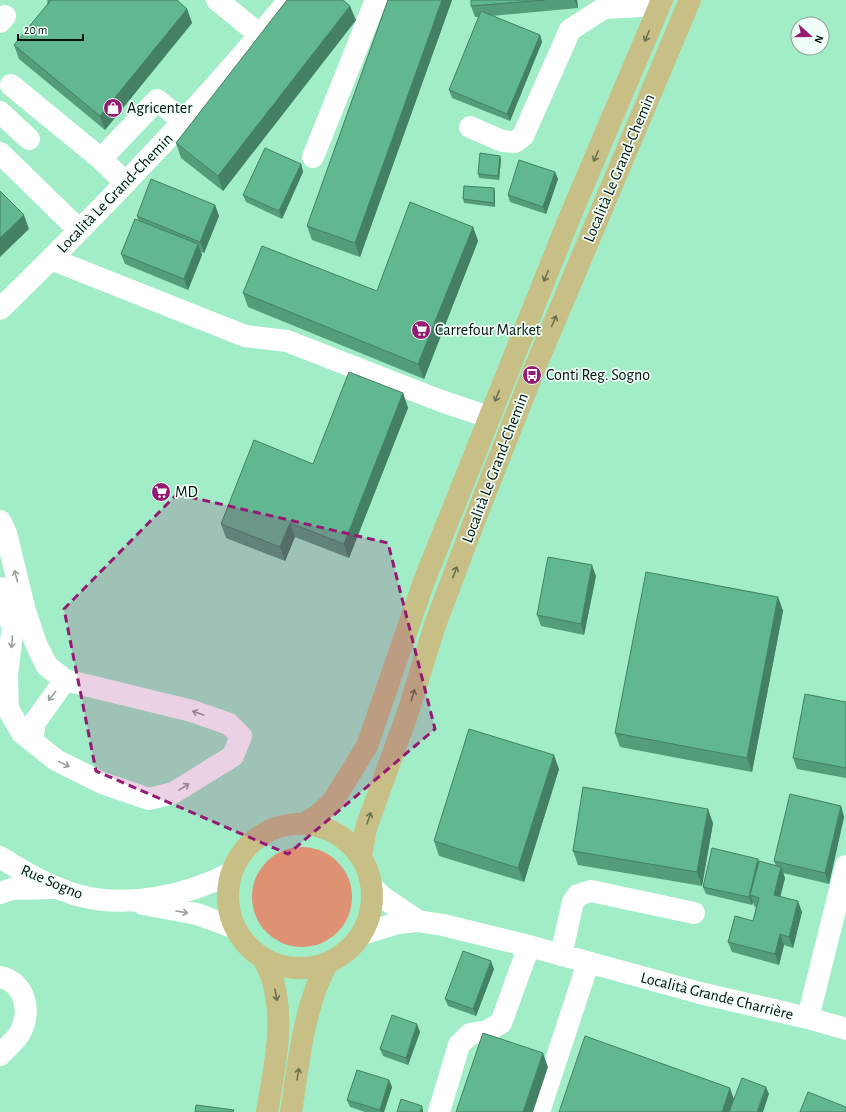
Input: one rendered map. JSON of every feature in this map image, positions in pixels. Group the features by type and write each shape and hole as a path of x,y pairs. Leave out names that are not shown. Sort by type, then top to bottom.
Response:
{"main road":[{"name":"Località Le Grand-Chemin","path":"361,856 366,828 407,715 435,625 474,522 532,375 690,0"},
{"name":"Località Le Grand-Chemin","path":"305,823 318,815 333,801 367,746 424,581 569,219 661,3"},
{"name":"Località Le Grand-Chemin","path":"305,823 320,826 333,831 348,842 361,856 369,873 372,886 370,914 362,934 340,957 327,964 307,968 282,966 263,958 244,942 235,928 228,903 228,887 231,873 241,855 250,844 262,834 274,828 290,824 305,823"},
{"name":"Località Le Grand-Chemin","path":"263,958 273,979 278,1003 279,1027 276,1061 267,1112"},
{"path":"291,1112 302,1045 313,998 319,978 327,964"}],"street":[{"path":"217,0 260,35"},
{"name":"Località Le Grand-Chemin","path":"0,309 51,259 184,122 289,0"},
{"path":"314,157 376,0"},
{"path":"470,127 502,141 515,142 523,136 526,130 570,30 604,8 661,3"},
{"path":"11,85 101,159 125,182"},
{"path":"101,159 157,100 184,122"},
{"path":"0,112 29,139"},
{"path":"0,153 79,230"},
{"path":"51,259 245,336 286,341 441,401 489,417"},
{"path":"0,521 6,533 26,614 36,644 47,666 65,680 192,711 229,724 241,736 233,756 173,793 149,799 102,783 63,764 22,733 8,709 7,675 13,625 0,607"},
{"path":"0,588 9,594 26,614"},
{"path":"32,741 35,722 65,680"},
{"name":"Rue Sogno","path":"0,857 58,888 76,895 130,901 196,914 235,928"},
{"path":"808,1018 846,866"},
{"name":"Rue Sogno","path":"130,901 197,888 231,873"},
{"name":"Località Grande Charrière","path":"372,886 386,899 418,921"},
{"path":"0,893 12,889 58,888"},
{"path":"561,955 573,902 578,895 591,891 694,913"},
{"name":"Località Grande Charrière","path":"362,934 398,923 418,921 475,932 700,993 808,1018 846,1029"},
{"path":"439,1112 459,1045 470,1034 487,1031 501,1023 530,946"},
{"path":"539,1112 588,963"},
{"path":"0,977 10,979 21,991 26,1008 21,1032 0,1054"}],"highlighted area":[{"path":"177,494 388,543 435,729 288,854 96,771 64,609"}],"shaded area":[{"path":"302,847 321,851 337,862 348,878 352,897 348,916 337,932 321,943 302,947 283,943 267,932 256,916 252,897 256,878 267,862 283,851"}],"building":[{"path":"51,0 177,0 187,9 100,116 14,45"},
{"path":"287,0 343,0 350,6 218,176 176,143"},
{"path":"388,0 442,0 355,243 307,226"},
{"path":"471,0 545,0 471,6"},
{"path":"481,11 540,35 507,114 449,90"},
{"path":"265,148 301,164 279,211 243,195"},
{"path":"480,153 500,156 498,176 478,174"},
{"path":"519,160 555,172 543,207 508,195"},
{"path":"151,179 215,205 200,242 137,216"},
{"path":"464,186 494,188 494,203 463,199"},
{"path":"0,191 24,215 0,238"},
{"path":"410,202 473,227 418,364 243,293 262,246 377,291"},
{"path":"135,219 198,244 184,279 121,254"},
{"path":"349,372 403,393 344,544 290,523 280,547 221,524 254,440 313,464"},
{"path":"548,557 592,565 581,624 537,615"},
{"path":"646,572 778,597 747,758 615,733"},
{"path":"805,694 846,702 846,768 793,758"},
{"path":"469,729 554,755 518,868 434,841"},
{"path":"583,787 708,809 697,872 573,851"},
{"path":"790,794 841,806 825,873 774,861"},
{"path":"712,848 758,859 749,897 703,887"},
{"path":"759,861 781,867 774,895 798,901 789,937 780,934 775,954 728,942 735,916 753,921 759,898 750,895"},
{"path":"463,951 491,961 473,1009 445,999"},
{"path":"392,1015 417,1024 406,1058 380,1049"},
{"path":"483,1033 543,1053 523,1112 456,1112"},
{"path":"585,1036 730,1088 722,1112 559,1112"},
{"path":"357,1070 389,1080 380,1110 347,1100"},
{"path":"742,1078 766,1087 757,1112 729,1112"},
{"path":"808,1092 846,1107 846,1112 800,1112"},
{"path":"401,1099 422,1106 420,1112 397,1112"},
{"path":"196,1105 234,1110 233,1112 195,1112"}],"place":[{"name":"Agricenter","path":"113,108"},
{"name":"Carrefour Market","path":"421,330"},
{"name":"Conti Reg. Sogno","path":"532,375"},
{"name":"MD","path":"161,492"}]}
